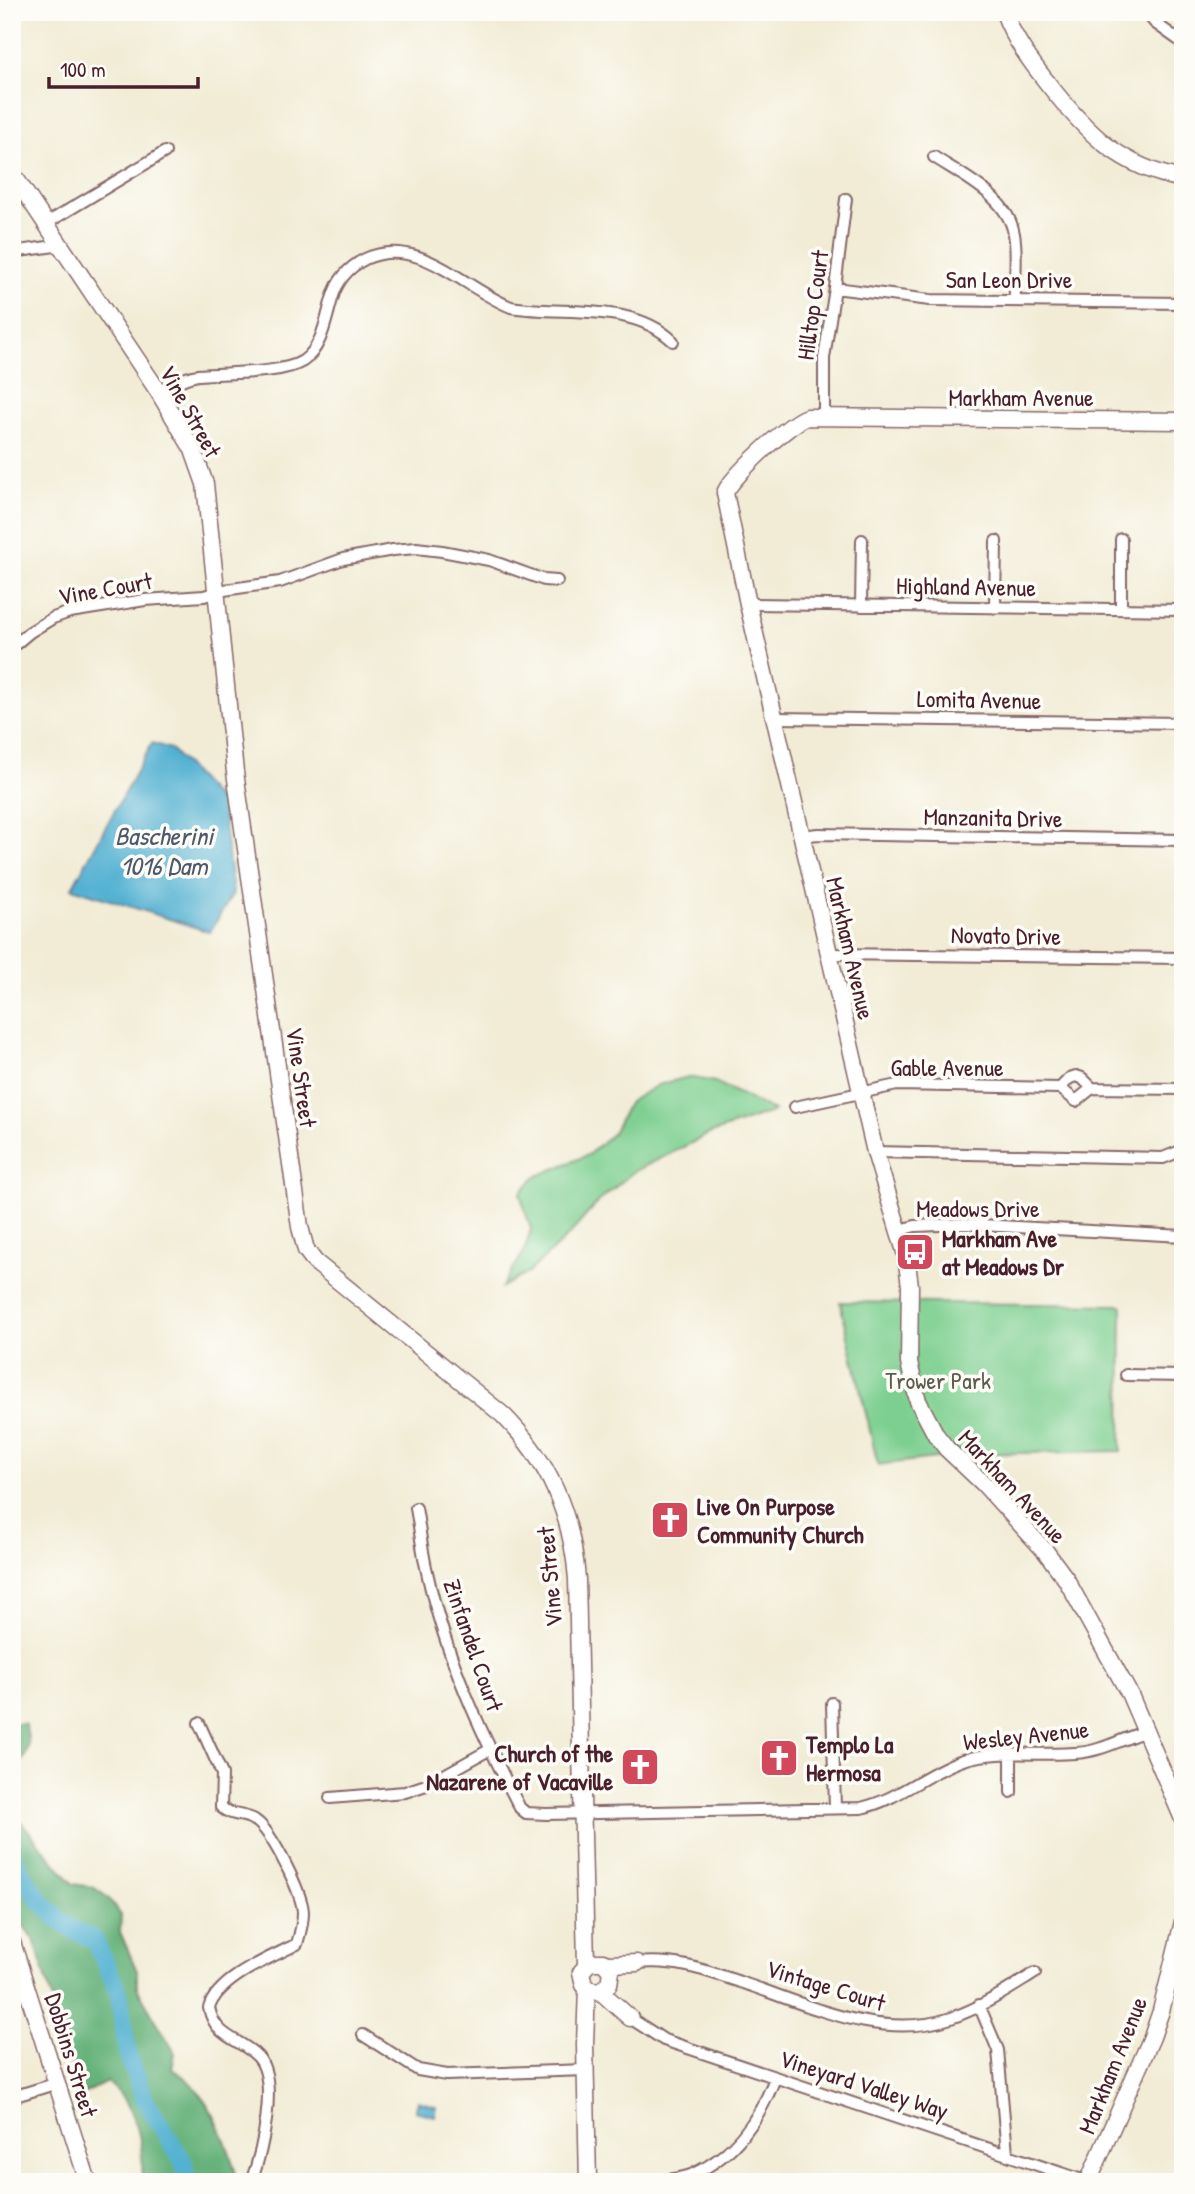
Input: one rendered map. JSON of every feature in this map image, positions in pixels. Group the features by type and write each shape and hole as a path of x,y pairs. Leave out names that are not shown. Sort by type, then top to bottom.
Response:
{"street":[{"path":"1004,12 1010,28 1033,65 1094,137 1136,164 1183,179"},
{"path":"1146,12 1154,23 1183,43"},
{"path":"47,223 165,152"},
{"path":"934,157 994,199 1010,220 1016,249 1015,299"},
{"name":"Vine Street","path":"12,173 158,391 192,450 205,484 235,772 300,1227 306,1250 315,1262 503,1415 526,1440 554,1483 566,1514 575,1557 585,1932 599,1977 588,2022 586,2070 589,2182"},
{"name":"Hilltop Court","path":"824,417 824,359 846,199"},
{"path":"12,252 62,245"},
{"path":"158,391 195,376 277,369 303,360 319,340 333,294 344,275 369,258 395,252 416,255 432,262 497,302 511,307 640,319 654,325 673,341"},
{"name":"San Leon Drive","path":"835,288 930,300 1183,303"},
{"name":"Markham Avenue","path":"1183,421 807,417 791,426 729,485 725,502 875,1152 906,1255 910,1286 909,1363 913,1385 926,1418 947,1449 983,1483 1046,1552 1066,1579 1107,1650 1178,1791 1183,1819"},
{"path":"1121,539 1121,609"},
{"path":"861,606 862,540"},
{"path":"995,608 996,541"},
{"name":"Vine Court","path":"12,647 53,618 70,612 145,600 204,596 291,579 343,559 393,550 416,548 489,560 544,580 557,581"},
{"name":"Highland Avenue","path":"748,604 1183,610"},
{"name":"Lomita Avenue","path":"775,718 1183,723"},
{"name":"Manzanita Drive","path":"802,836 818,834 1183,840"},
{"name":"Novato Drive","path":"830,954 1183,958"},
{"name":"Gable Avenue","path":"1060,1088 1076,1076 1092,1088"},
{"name":"Gable Avenue","path":"795,1107 897,1085 1060,1088 1076,1101 1092,1088 1183,1089"},
{"path":"875,1152 1163,1158 1183,1150"},
{"name":"Meadows Drive","path":"900,1230 915,1226 962,1224 1183,1236"},
{"path":"1126,1375 1183,1376"},
{"name":"Zinfandel Court","path":"416,1508 427,1573 465,1695 520,1808 526,1813 581,1814"},
{"path":"832,1703 835,1808"},
{"path":"199,1723 222,1774 221,1807 231,1814 254,1819 263,1828 284,1862 301,1898 303,1911 297,1944 228,1982 216,1993 209,2008 219,2031 251,2051 265,2068 267,2120 260,2160 251,2182"},
{"name":"Wesley Avenue","path":"581,1814 861,1808 876,1805 963,1760 981,1756 1086,1752 1147,1731"},
{"path":"330,1798 405,1793 426,1785 489,1749"},
{"path":"1011,1755 1011,1792"},
{"name":"Markham Avenue","path":"1088,2182 1152,2037 1183,1922"},
{"name":"Dobbins Street","path":"12,1942 88,2182"},
{"name":"Vintage Court","path":"637,1963 652,1961 687,1964 850,2018 884,2026 931,2024 963,2014 1035,1973"},
{"path":"599,1977 637,1963"},
{"path":"599,1977 615,2005 630,2018"},
{"path":"599,1977 630,2018"},
{"path":"588,2022 598,2009 615,2005"},
{"path":"979,2005 998,2050 1007,2153"},
{"name":"Vineyard Valley Way","path":"630,2018 664,2040 1088,2182"},
{"path":"363,2035 418,2070 437,2073 502,2074 586,2070"},
{"path":"656,2182 690,2176 714,2164 739,2141 764,2107 775,2078"},
{"path":"12,2097 58,2083"}],"green space":[{"path":"688,1077 715,1082 774,1111 709,1134 633,1172 598,1202 569,1235 528,1273 502,1287 524,1252 531,1229 520,1194 535,1177 588,1155 613,1133 629,1102 658,1085"},
{"name":"Trower Park","path":"840,1302 1122,1305 1121,1451 968,1454 878,1465"},
{"path":"24,1723 28,1739 27,1750 12,1774 12,1724"},
{"path":"12,1811 73,1884 93,1887 107,1897 121,1915 120,1932 137,1971 137,1988 175,2053 172,2069 192,2083 209,2107 226,2144 238,2182 141,2182 140,2140 132,2114 125,2102 107,2082 81,2095 35,1942 12,1909"}],"water":[{"name":"Bascherini 1016 Dam","path":"152,743 171,749 219,801 222,808 233,893 210,932 72,888"},
{"path":"418,2101 437,2107 435,2116 415,2111"}],"waterway":[{"path":"12,1853 26,1880 44,1905 67,1925 94,1939 119,1993 128,2056 146,2102 184,2163 188,2182"}],"place":[{"name":"Markham Ave at Meadows Dr","path":"915,1252"},
{"name":"Live On Purpose Community Church","path":"670,1520"},
{"name":"Templo La Hermosa","path":"779,1758"},
{"name":"Church of the Nazarene of Vacaville","path":"640,1767"}]}
